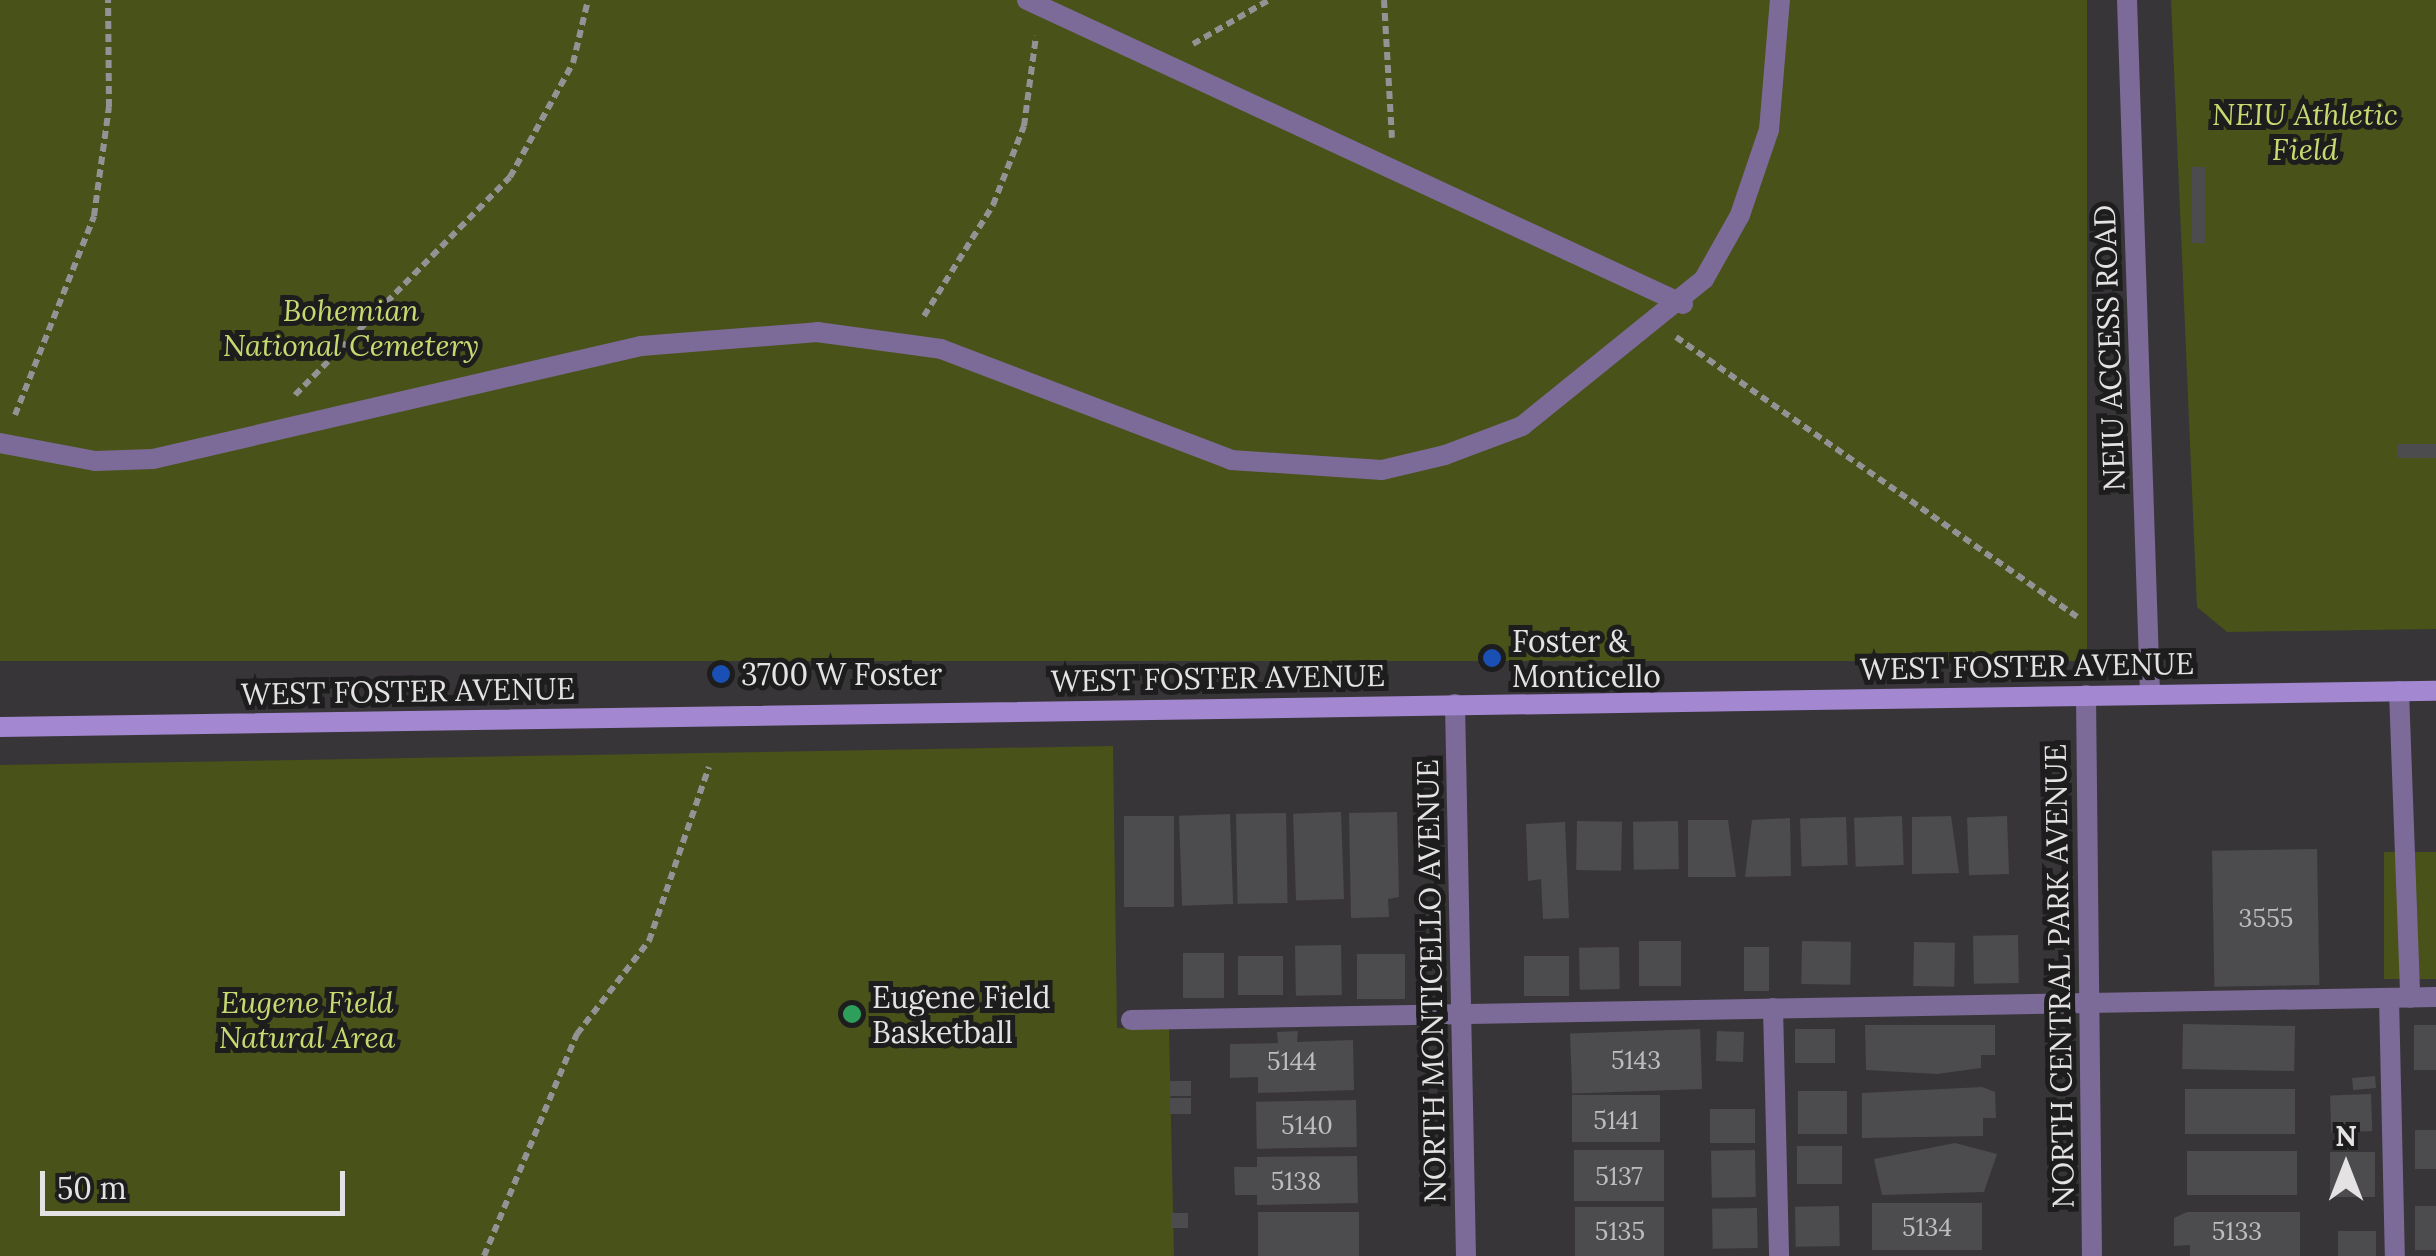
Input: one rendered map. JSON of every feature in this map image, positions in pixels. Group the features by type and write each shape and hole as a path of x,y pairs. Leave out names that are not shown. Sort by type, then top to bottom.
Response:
{"main road":[{"name":"WEST FOSTER AVENUE","path":"0,727 2436,691"}],"street":[{"path":"1,443 95,461 255,435 641,346 742,334 902,338 1231,460 1382,470 1522,426 1683,304 1740,216 1769,130 1780,0"},
{"name":"NEIU ACCESS ROAD","path":"2127,0 2150,694"},
{"path":"1031,2 1683,304"},
{"path":"2395,1256 2400,692"},
{"name":"NORTH CENTRAL PARK AVENUE","path":"2086,695 2092,1256"},
{"name":"NORTH MONTICELLO AVENUE","path":"1455,704 1466,1256"},
{"path":"1131,1020 2436,997"},
{"path":"1773,1008 1779,1256"}],"path":[{"path":"1,443 94,216 110,107 108,0"},
{"path":"255,435 510,178 574,63 588,0"},
{"path":"1158,61 1269,0"},
{"path":"1384,0 1384,76 1399,173"},
{"path":"902,338 962,263 999,189 1036,68 1031,2"},
{"path":"1658,325 2077,617"},
{"path":"484,1256 576,1034 650,940 709,767"}],"green space":[{"name":"Bohemian National Cemetery","path":"0,0 2087,0 2087,661 0,661"},
{"name":"NEIU Athletic Field","path":"2171,0 2436,0 2436,629 2227,632 2197,607"},
{"name":"Eugene Field Natural Area","path":"1113,746 1117,1028 1169,1029 1174,1256 0,1256 0,765"},
{"path":"2384,852 2436,852 2436,979 2384,979"}],"building":[{"path":"2192,167 2205,167 2205,243 2192,243"},
{"path":"2398,444 2436,444 2436,458 2398,458"},
{"path":"1341,812 1344,899 1296,901 1293,814"},
{"path":"1397,812 1399,897 1388,899 1389,917 1351,918 1349,813"},
{"path":"1286,813 1288,903 1238,904 1236,814"},
{"path":"1230,814 1233,904 1182,906 1179,816"},
{"path":"1124,816 1174,816 1174,907 1124,907"},
{"path":"1902,816 1904,865 1856,867 1854,818"},
{"path":"1951,816 1959,873 1912,874 1912,817"},
{"path":"2007,816 2009,874 1969,875 1967,817"},
{"path":"1846,817 1848,865 1802,867 1800,819"},
{"path":"1790,818 1791,876 1745,877 1752,820"},
{"path":"1688,820 1728,820 1736,877 1688,877"},
{"path":"1577,821 1622,822 1621,871 1576,870"},
{"path":"1678,821 1679,869 1634,870 1633,822"},
{"path":"1565,822 1569,918 1543,919 1541,879 1528,881 1526,824"},
{"path":"2317,849 2319,985 2214,987 2212,851"},
{"path":"2018,935 2019,983 1974,984 1973,936"},
{"path":"1639,941 1681,941 1681,986 1639,986"},
{"path":"1802,941 1851,942 1850,985 1801,984"},
{"path":"1914,942 1955,943 1954,987 1913,986"},
{"path":"1341,945 1342,995 1296,996 1295,946"},
{"path":"1619,947 1620,989 1580,990 1579,948"},
{"path":"1744,947 1769,947 1769,991 1744,991"},
{"path":"1183,953 1224,953 1224,998 1183,998"},
{"path":"1357,954 1405,954 1405,999 1357,999"},
{"path":"1238,956 1283,956 1283,995 1238,995"},
{"path":"1524,956 1569,956 1569,996 1524,996"},
{"path":"2183,1024 2295,1026 2294,1071 2182,1069"},
{"path":"1865,1025 1995,1025 1995,1055 1981,1055 1981,1068 1937,1074 1866,1070"},
{"path":"2414,1025 2436,1025 2436,1070 2414,1070"},
{"path":"1700,1029 1702,1089 1572,1094 1570,1034"},
{"path":"1795,1029 1835,1029 1835,1063 1795,1063"},
{"path":"1298,1031 1297,1042 1353,1040 1354,1090 1258,1093 1258,1077 1230,1078 1230,1044 1278,1043 1277,1032"},
{"path":"1717,1031 1744,1032 1743,1062 1716,1061"},
{"path":"2375,1076 2376,1088 2353,1090 2352,1078"},
{"path":"1170,1081 1191,1081 1191,1096 1170,1096"},
{"path":"1982,1087 1995,1092 1996,1118 1983,1118 1983,1136 1862,1138 1862,1093"},
{"path":"2185,1089 2295,1089 2295,1134 2185,1134"},
{"path":"1798,1091 1847,1091 1847,1134 1798,1134"},
{"path":"2371,1094 2372,1131 2331,1132 2330,1095"},
{"path":"1572,1095 1660,1095 1660,1142 1572,1142"},
{"path":"1170,1098 1191,1098 1191,1114 1170,1114"},
{"path":"1356,1100 1357,1147 1257,1149 1256,1102"},
{"path":"1710,1109 1755,1109 1755,1143 1710,1143"},
{"path":"2415,1130 2436,1130 2436,1169 2415,1169"},
{"path":"1955,1143 1997,1154 1984,1192 1882,1195 1874,1159"},
{"path":"1797,1146 1842,1146 1842,1184 1797,1184"},
{"path":"1574,1150 1664,1150 1664,1201 1574,1201"},
{"path":"1755,1150 1756,1197 1712,1198 1711,1151"},
{"path":"2187,1151 2297,1151 2297,1195 2187,1195"},
{"path":"2330,1152 2375,1152 2375,1197 2330,1197"},
{"path":"1357,1156 1358,1203 1257,1205 1257,1195 1235,1195 1234,1167 1257,1167 1257,1157"},
{"path":"1872,1203 1982,1203 1982,1250 1872,1250"},
{"path":"1839,1206 1840,1246 1796,1247 1795,1207"},
{"path":"2415,1206 2436,1206 2436,1250 2415,1250"},
{"path":"1575,1207 1664,1207 1664,1256 1575,1256"},
{"path":"1757,1208 1758,1248 1713,1249 1712,1209"},
{"path":"1258,1212 1359,1212 1359,1256 1258,1256"},
{"path":"2187,1212 2300,1212 2300,1256 2190,1256 2190,1245 2174,1246 2174,1218"},
{"path":"1171,1213 1188,1213 1188,1228 1171,1228"},
{"path":"2338,1231 2376,1231 2376,1256 2338,1256"}],"place":[{"name":"Foster & Monticello","path":"1492,658"},
{"name":"3700 W Foster","path":"721,674"},
{"name":"Eugene Field Basketball","path":"852,1014"}]}
